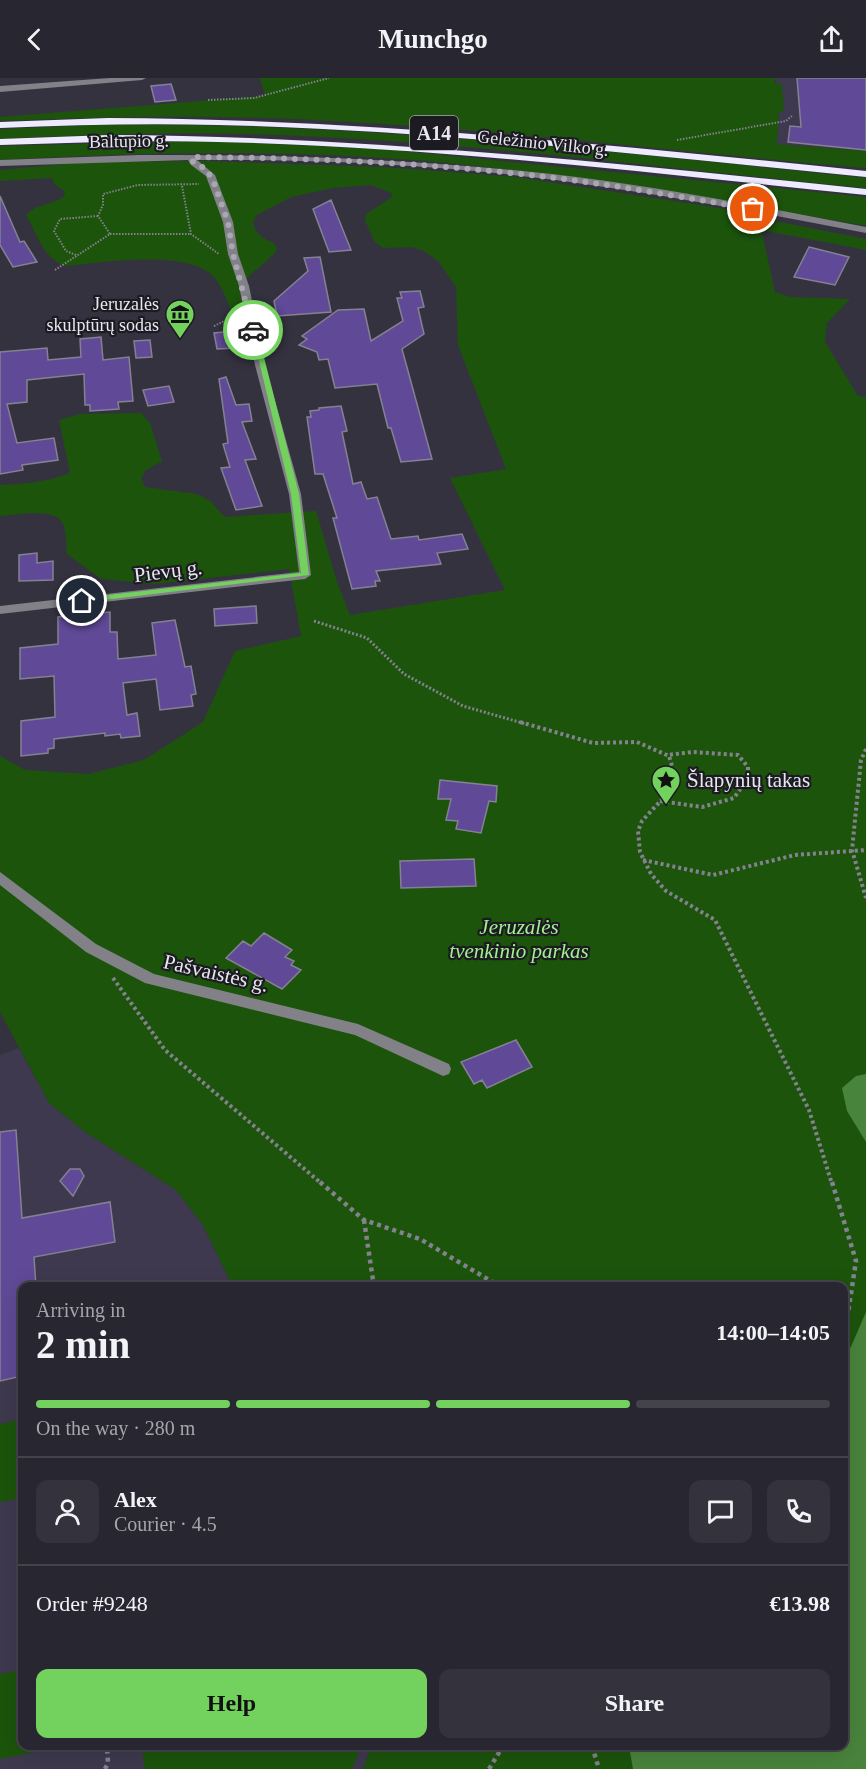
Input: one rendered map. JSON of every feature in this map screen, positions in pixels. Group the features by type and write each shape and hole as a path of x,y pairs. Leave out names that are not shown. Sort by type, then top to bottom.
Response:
{"highway":[{"name":"Geležinio Vilko g.","path":"0,126 144,121 312,124 446,134 866,174"},
{"name":"Geležinio Vilko g.","path":"0,142 162,137 297,140 481,154 866,192"}],"street":[{"path":"0,89 142,78"},
{"path":"192,157 192,161 207,170 214,183 228,222 233,254 250,314"},
{"name":"Baltupio g.","path":"0,163 192,157 354,161 531,175 666,194 866,230"},
{"name":"Pievų g.","path":"0,610 305,575 295,494 260,365 250,314"},
{"name":"Pašvaistės g.","path":"0,877 91,948 150,979 358,1030 443,1069"}],"path":[{"path":"208,100 232,102 256,99 329,78"},
{"path":"786,121 794,115"},
{"path":"98,216 103,205 103,194 117,187 214,183"},
{"path":"182,186 191,234"},
{"path":"98,216 110,234"},
{"path":"77,255 66,251 54,231 60,219 98,216"},
{"path":"56,270 110,234 191,234 220,255"},
{"path":"214,326 226,318 250,314"},
{"path":"314,621 367,638 404,674 463,706 592,742 637,742 666,755 693,752 738,755 748,767 747,778 734,798 702,807 660,801"},
{"path":"866,749 861,760 852,850 866,898"},
{"path":"666,755 677,783 641,822 637,832 643,860 665,890 676,899 707,913 715,920 766,1019 809,1110 856,1261 848,1313"},
{"path":"643,860 713,875 795,855 866,850"},
{"path":"111,976 165,1050 364,1220 420,1239 493,1282"},
{"path":"364,1220 373,1282"},
{"path":"107,1750 107,1767"},
{"path":"489,1769 501,1750"},
{"path":"593,1750 599,1769"}],"shaded area":[{"path":"775,78 866,78 866,151 777,144 779,111 783,111"},
{"path":"19,1048 49,1103 85,1132 176,1190 203,1225 231,1282 18,1282 18,1750 370,1750 363,1769 0,1769 0,1055"},
{"path":"866,1074 866,1142 847,1111 842,1088 856,1076"},
{"path":"866,1312 866,1769 633,1769 630,1750 848,1750 848,1353"}],"green space":[{"path":"260,78 775,78 775,83 782,84 784,111 779,112 777,144 866,151 866,168 510,134 295,119 184,117 0,121 0,117 265,96"},
{"path":"93,125 287,128 480,140 866,178 866,188 556,155 323,137 184,133 0,139 0,129"},
{"path":"207,141 380,149 866,197 866,226 592,180 426,161 266,153 106,155 0,160 0,146"},
{"name":"Jeruzalės tvenkinio parkas","path":"203,161 382,167 515,177 733,210 749,216 866,239 866,250 766,231 762,233 775,292 790,297 850,299 827,323 825,342 858,396 866,397 866,1769 363,1769 370,1750 848,1750 848,1282 231,1282 203,1225 176,1190 85,1132 49,1103 0,1012 0,756 25,770 88,774 144,760 203,722 235,651 301,636 289,569 154,584 101,579 67,554 64,528 57,517 42,513 0,516 0,485 36,482 70,473 59,420 80,414 141,413 150,423 162,461 145,471 141,479 145,487 196,494 209,500 225,517 316,511 337,582 350,615 505,590 450,478 506,469 458,345 456,287 438,261 424,251 412,247 383,248 375,242 365,221 366,214 392,197 391,193 371,185 333,188 291,197 257,215 253,222 256,230 263,238 275,244 277,250 247,278 242,292 245,319 234,319 217,281 206,270 189,264 124,260 67,266 52,259 42,246 26,215 35,208 61,199 65,195 64,191 54,184 52,178 0,181 0,170 86,162"},
{"path":"18,1420 18,1499 0,1502 0,1424"},
{"path":"18,1671 18,1750 44,1750 0,1759 0,1674"},
{"path":"143,1750 359,1750 352,1769 145,1769"}],"building":[{"path":"797,78 866,78 866,150 788,142 790,126 801,127"},
{"path":"171,84 176,100 155,102 151,86"},
{"path":"0,196 20,242 24,241 37,262 13,267 0,245"},
{"path":"331,200 351,250 329,252 313,209"},
{"path":"809,247 849,257 835,285 794,277"},
{"path":"320,257 331,312 277,316 274,301 308,271 304,258"},
{"path":"420,291 424,307 418,308 424,334 402,349 432,459 401,462 391,428 388,428 377,384 335,388 328,359 319,360 317,352 299,345 307,339 302,336 338,310 364,309 371,341 403,321 397,298 402,298 400,292"},
{"path":"233,331 236,348 217,349 214,333"},
{"path":"101,337 103,360 129,357 133,401 118,402 119,409 90,411 90,405 85,405 84,374 27,380 27,402 7,404 17,443 54,438 58,460 22,465 23,470 0,474 0,352 47,348 48,360 81,357 80,339"},
{"path":"150,340 152,357 136,358 134,341"},
{"path":"226,377 236,405 249,404 252,421 242,422 256,459 245,460 262,506 236,510 221,468 230,467 223,444 228,443 219,379"},
{"path":"169,386 174,402 148,406 143,390"},
{"path":"341,406 347,431 342,432 353,484 361,482 367,499 377,497 391,539 418,536 419,540 462,534 468,549 437,553 441,564 376,571 380,581 375,581 376,586 352,589 333,518 337,518 323,474 315,474 307,417 311,417 310,411 319,410 319,408"},
{"path":"37,553 37,563 53,561 53,580 19,581 19,555"},
{"path":"256,606 257,623 215,626 214,609"},
{"path":"110,612 110,632 117,632 118,659 156,655 152,623 175,620 185,667 191,666 196,694 191,695 193,706 160,710 156,679 123,683 127,715 137,713 140,736 121,738 120,734 105,736 105,733 54,739 54,748 48,749 48,753 21,756 21,721 55,717 54,676 20,679 20,648 58,644 58,617"},
{"path":"440,780 497,786 496,802 489,801 481,833 456,829 458,821 446,820 451,799 438,799"},
{"path":"474,859 476,886 401,888 400,861"},
{"path":"264,933 292,950 285,957 294,961 291,965 301,970 282,989 226,958 243,941 251,946"},
{"path":"516,1040 532,1067 487,1088 482,1080 474,1084 461,1062"},
{"path":"16,1130 22,1218 110,1202 115,1242 34,1257 36,1282 18,1282 18,1377 0,1381 0,1132"},
{"path":"70,1169 80,1169 84,1176 73,1196 60,1181"}],"way so far":[{"path":"253,330 244,286 233,254 228,222 210,175 207,170 192,161 192,157 331,159 508,172 597,183 753,209"}],"place":[{"name":"Jeruzalės skulptūrų sodas","path":"180,340"},
{"name":"Šlapynių takas","path":"666,806"}],"route":[{"path":"82,601 305,575 295,494 260,365 253,330"}]}
